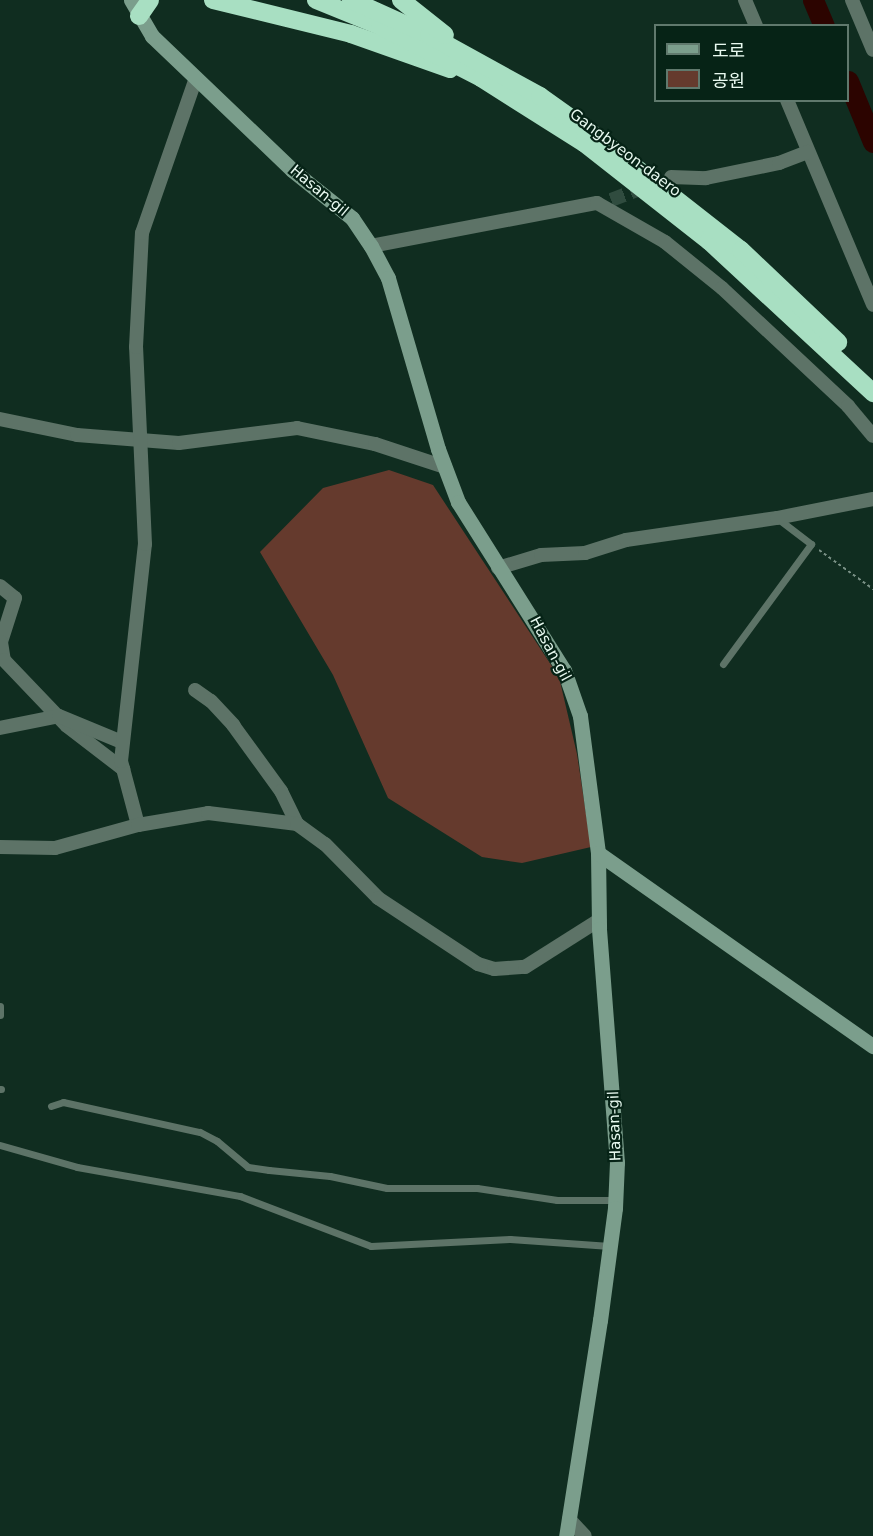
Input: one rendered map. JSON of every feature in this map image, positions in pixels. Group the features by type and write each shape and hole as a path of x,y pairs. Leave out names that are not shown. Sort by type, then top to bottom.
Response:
{"highway":[{"path":"133,4 150,0"},
{"path":"213,0 351,34 419,61 483,71"},
{"name":"Gangbyeon-daero","path":"316,0 540,96 685,204 741,250 873,377"},
{"name":"Gangbyeon-daero","path":"351,0 483,71 650,192 782,306 873,393"},
{"path":"401,0 483,71"}],"street":[{"path":"746,0 755,24"},
{"path":"852,0 873,50"},
{"name":"Hasan-gil","path":"133,4 152,36 292,170 352,218 371,246 388,278 445,467 458,502 564,670 580,716 598,853 599,920 615,1102 616,1200 566,1536"},
{"path":"138,825 123,769 122,742 144,569 142,440 136,347 142,233 196,78"},
{"path":"788,102 873,306"},
{"path":"671,177 706,178 779,163 808,153"},
{"path":"371,246 611,200"},
{"path":"597,203 665,242 722,288 848,406 873,436"},
{"path":"0,419 77,435 208,443 297,428 366,441 445,467"},
{"path":"498,568 541,555 585,553 626,540 777,518 873,499"},
{"path":"0,585 15,598 0,652 21,680 84,742 123,769"},
{"path":"195,690 211,700 233,725 281,791 297,824"},
{"path":"0,728 59,716 122,742"},
{"path":"0,847 55,848 138,825 208,813 248,815 297,824 325,844 378,898 478,964 494,969 525,967 599,920"},
{"path":"598,853 873,1046"},
{"path":"569,1519 585,1536"}],"lane":[{"path":"723,664 811,544 777,518"},
{"path":"0,1006 0,1016"},
{"path":"51,1106 63,1102 200,1132 218,1141 248,1167 330,1176 387,1188 477,1188 558,1200 616,1200"},
{"path":"0,1145 101,1172 240,1196 371,1246 510,1239 610,1246"}],"path":[{"path":"811,544 873,588"}],"green space":[{"path":"389,470 433,485 559,677 577,754 591,847 522,863 482,857 388,798 333,675 260,552 323,488"}],"waterway":[{"path":"813,0 823,24"},
{"path":"849,83 873,142"}],"tunnel":[{"path":"611,200 647,186"}]}
